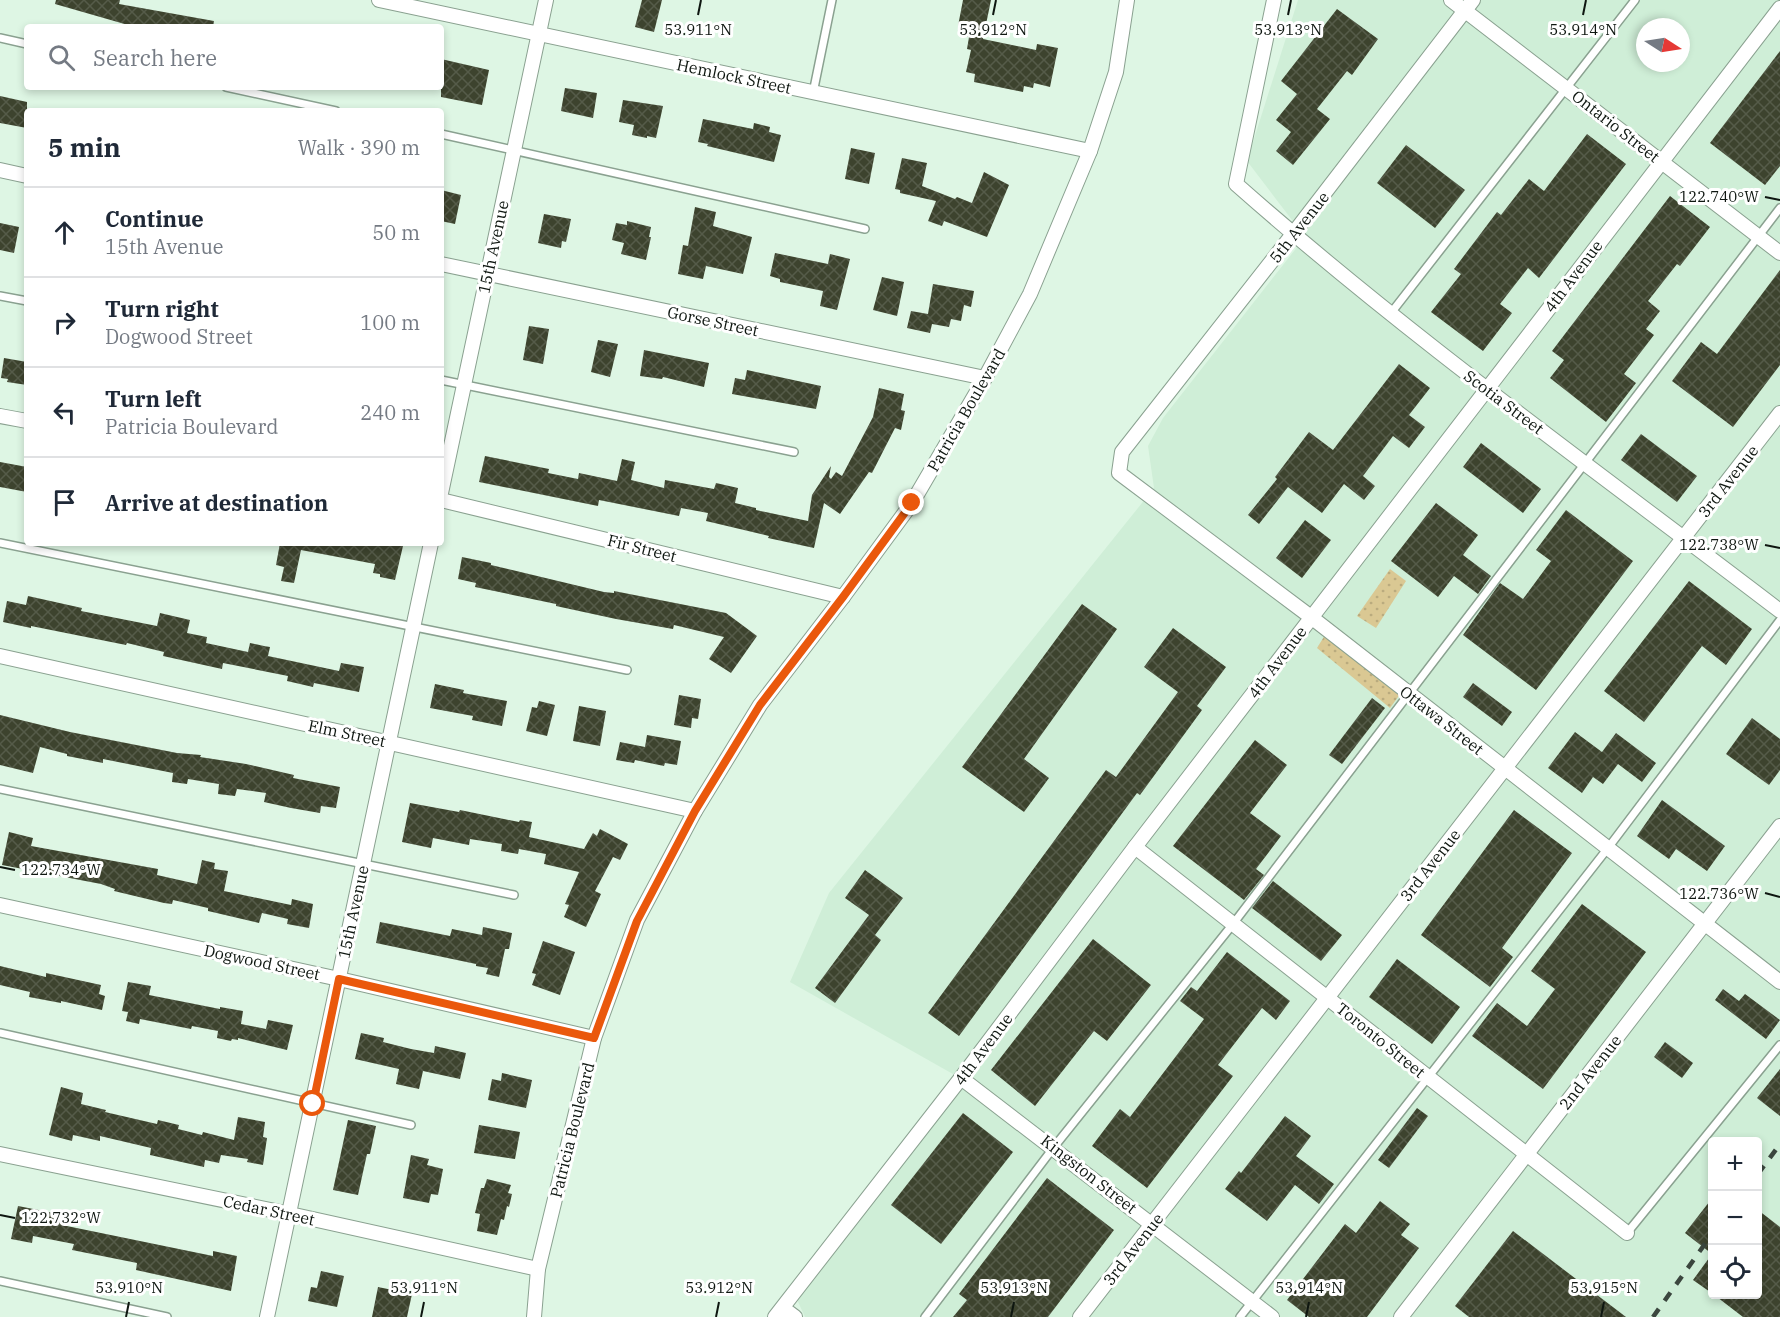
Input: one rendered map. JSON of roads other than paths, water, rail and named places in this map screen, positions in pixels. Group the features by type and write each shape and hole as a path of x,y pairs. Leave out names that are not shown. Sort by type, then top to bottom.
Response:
{"street":[{"name":"Hemlock Street","path":"379,0 1090,151"},
{"name":"15th Avenue","path":"444,479 546,0"},
{"name":"Patricia Boulevard","path":"534,1317 538,1269 594,1038 637,921 695,811 760,705 912,503 985,378 1030,294 1090,151 1116,72 1127,0"},
{"name":"Scotia Street","path":"1274,0 1236,184 1293,234 1486,390 1780,611"},
{"name":"Ontario Street","path":"1451,0 1469,5 1567,88 1780,253"},
{"name":"5th Avenue","path":"1122,452 1469,5"},
{"name":"4th Avenue","path":"779,1312 961,1078 1311,617 1780,8"},
{"path":"0,170 24,175"},
{"name":"Gorse Street","path":"444,265 985,378"},
{"name":"3rd Avenue","path":"1080,1317 1780,412"},
{"path":"0,416 24,420"},
{"name":"Ottawa Street","path":"1122,452 1119,473 1311,617 1780,982"},
{"name":"Fir Street","path":"444,501 843,597"},
{"name":"15th Avenue","path":"267,1317 429,546"},
{"name":"Elm Street","path":"0,656 695,811"},
{"name":"2nd Avenue","path":"1401,1317 1780,826"},
{"name":"Toronto Street","path":"1135,847 1628,1233"},
{"name":"Dogwood Street","path":"0,905 339,979 594,1038"},
{"name":"Kingston Street","path":"961,1078 1272,1317"},
{"name":"Cedar Street","path":"0,1154 290,1214 538,1269"},
{"path":"779,1312 795,1317"}],"lane":[{"path":"813,93 832,0"},
{"path":"1391,313 1635,0"},
{"path":"0,38 24,43"},
{"path":"240,90 322,108"},
{"path":"444,135 865,229"},
{"path":"925,1317 1054,1148 1233,924 1780,208"},
{"path":"0,296 24,300"},
{"path":"444,381 794,452"},
{"path":"0,543 627,670"},
{"path":"1240,1317 1608,848 1780,620"},
{"path":"0,789 514,894"},
{"path":"0,1034 411,1125"},
{"path":"1628,1233 1780,1045"},
{"path":"0,1281 167,1317"}],"railway":[{"path":"1762,1169 1780,1144"},
{"path":"1653,1317 1708,1240"}]}
